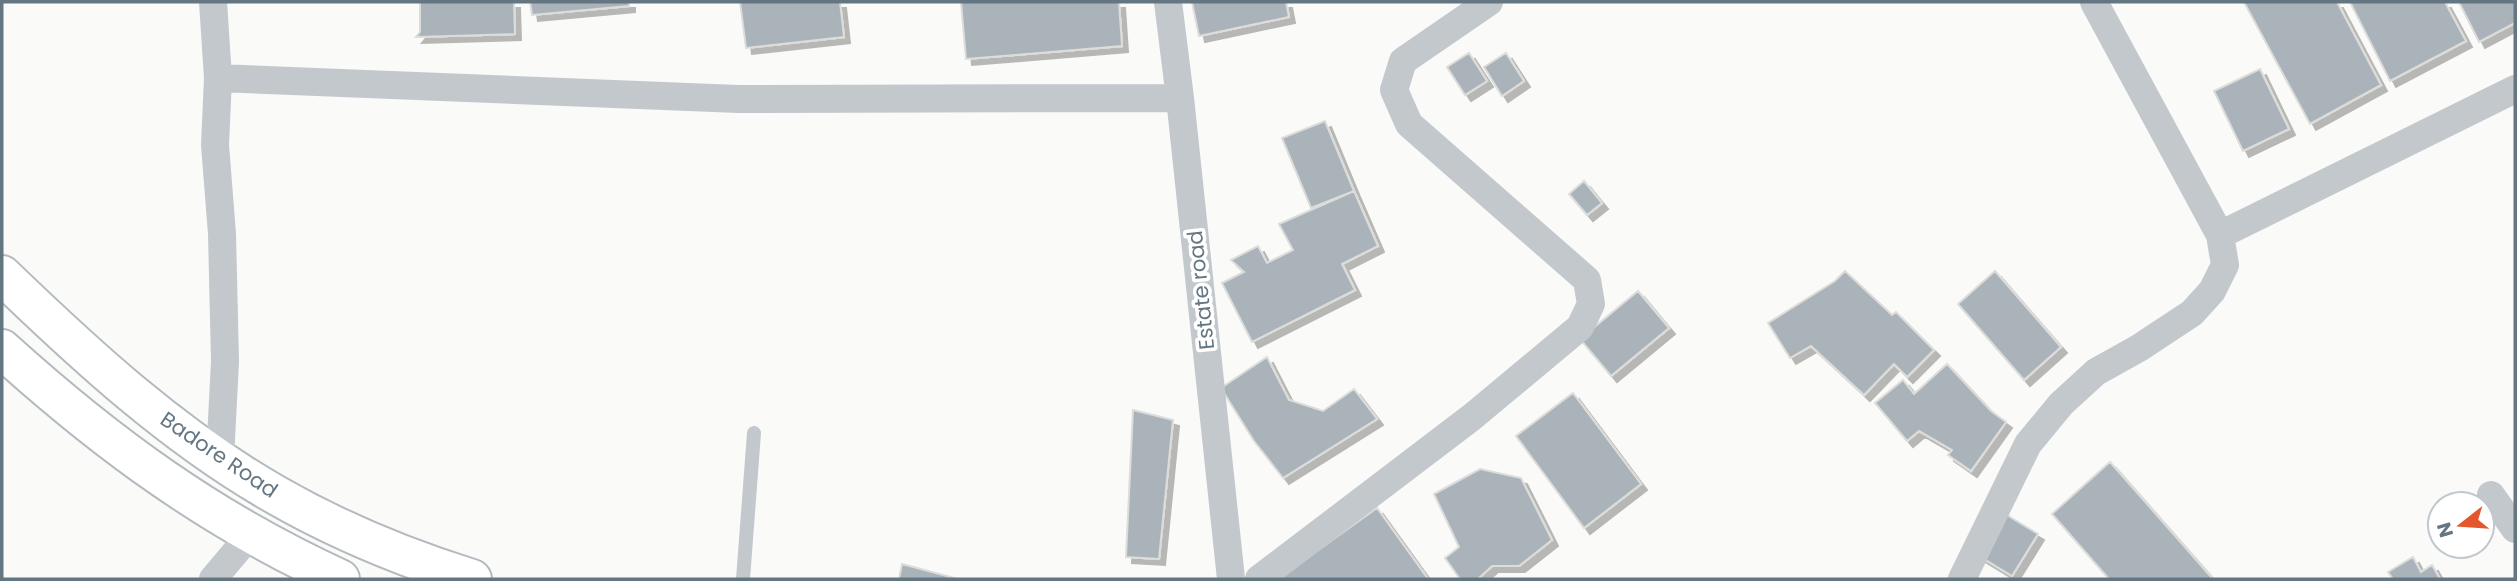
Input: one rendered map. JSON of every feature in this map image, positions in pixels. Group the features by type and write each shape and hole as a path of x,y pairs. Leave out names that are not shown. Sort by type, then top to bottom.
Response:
{"main road":[{"name":"Badore Road","path":"2,275 89,359 220,459 277,496 425,564 472,579"},
{"path":"2,348 125,453 250,535 329,574 350,531"}],"street":[{"path":"213,2 218,78 215,145 222,234 225,361 220,459"},
{"name":"Estate road","path":"1168,2 1231,579"},
{"path":"1259,579 1482,409 1580,327 1591,304 1587,280 1409,124 1394,90 1403,61 1489,2"},
{"path":"1962,579 2028,444 2061,404 2096,372 2192,313 2213,291 2225,265 2220,235 2094,2"},
{"path":"218,78 738,99 1180,98"},
{"path":"2220,235 2515,89"},
{"path":"2496,502 2515,529"},
{"path":"213,579 250,535"}],"lane":[{"path":"743,579 754,433"}],"building":[{"path":"420,2 514,2 515,34 416,37 420,32"},
{"path":"530,2 629,2 629,6 532,15"},
{"path":"740,2 840,2 844,37 746,48"},
{"path":"961,2 1119,2 1122,46 966,59"},
{"path":"1192,2 1286,2 1289,17 1199,36"},
{"path":"2244,2 2337,2 2381,85 2310,124"},
{"path":"2350,2 2445,2 2466,41 2390,81"},
{"path":"2459,2 2515,2 2515,23 2479,42"},
{"path":"1469,53 1487,81 1465,95 1447,67"},
{"path":"1506,53 1524,81 1502,96 1484,67"},
{"path":"2260,69 2289,129 2243,151 2214,91"},
{"path":"1325,121 1354,191 1311,208 1282,138"},
{"path":"1584,181 1602,203 1587,215 1569,194"},
{"path":"1354,191 1378,246 1342,264 1355,290 1252,342 1222,283 1244,272 1231,260 1258,246 1267,263 1293,250 1279,224"},
{"path":"1845,271 1892,315 1896,312 1934,350 1907,377 1894,364 1864,395 1811,346 1790,358 1768,323 1835,281"},
{"path":"1995,271 2061,347 2024,380 1958,304"},
{"path":"1638,291 1669,328 1611,376 1580,339"},
{"path":"1267,357 1289,400 1323,411 1354,389 1377,419 1283,478 1254,441 1221,388"},
{"path":"1947,364 1991,411 2006,422 1971,471 1948,455 1952,450 1919,431 1907,441 1875,403 1903,380 1914,394"},
{"path":"1573,393 1641,484 1584,528 1516,436"},
{"path":"1133,410 1173,420 1159,559 1126,557"},
{"path":"2110,462 2213,579 2109,579 2052,514"},
{"path":"1480,469 1521,478 1552,540 1519,566 1492,566 1478,579 1460,579 1445,558 1459,547 1434,494"},
{"path":"1377,508 1428,579 1278,579"},
{"path":"2002,512 2038,534 2012,576 1976,554"},
{"path":"2413,557 2421,572 2432,565 2440,579 2393,579 2388,572"},
{"path":"902,564 958,579 899,579"}]}
